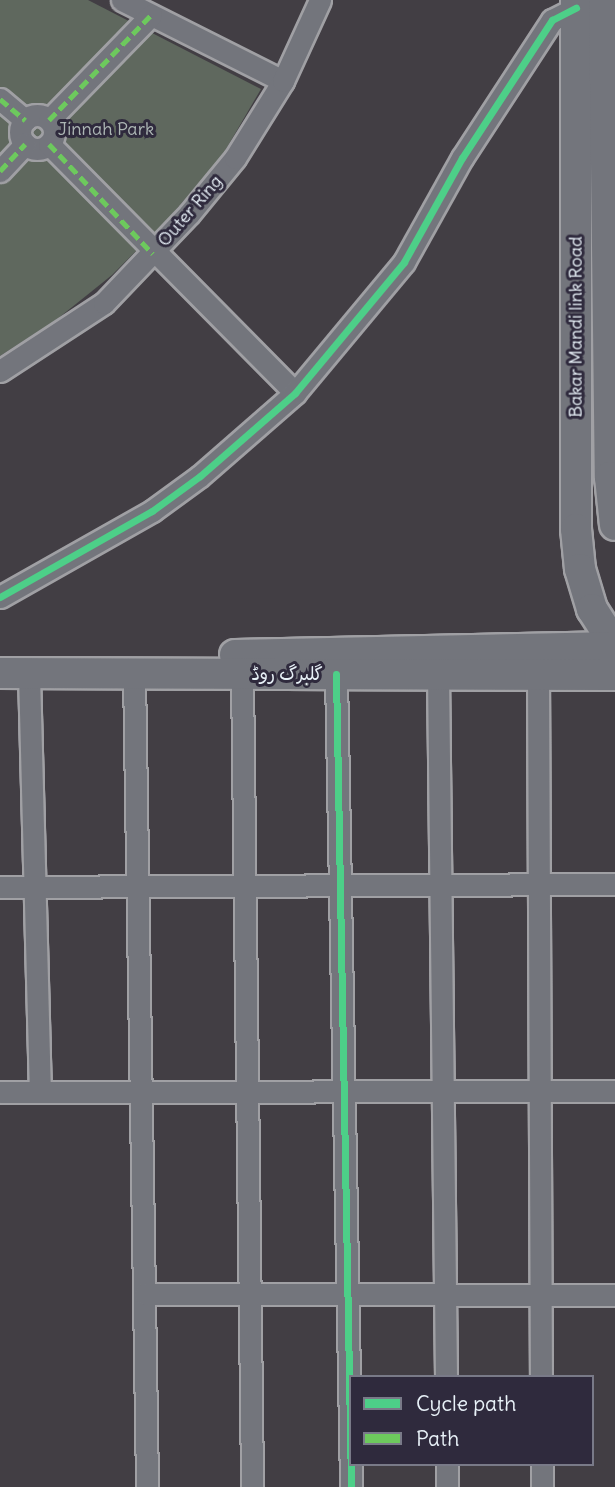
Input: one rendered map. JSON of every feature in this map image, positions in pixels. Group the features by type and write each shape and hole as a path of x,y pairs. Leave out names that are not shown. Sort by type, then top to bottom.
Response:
{"main road":[{"name":"Bakar Mandi link Road","path":"585,3 610,477 615,525"},
{"name":"Bakar Mandi link Road","path":"585,3 576,529 580,569 592,609 615,646"},
{"name":"گلبرگ روڈ","path":"0,654 615,646"},
{"name":"گلبرگ روڈ","path":"15,674 537,672 615,675"}],"street":[{"name":"Outer Ring","path":"1,368 104,303 153,254 235,158 283,81 320,0"},
{"path":"0,597 152,511 295,393 404,262 462,158 552,20 585,3"},
{"path":"49,120 137,6 283,81"},
{"path":"0,99 25,120"},
{"path":"40,115 49,120 54,134 49,144 40,148 25,144 20,129 25,120 40,115"},
{"path":"0,171 25,144"},
{"path":"49,144 153,254 295,393"},
{"path":"438,672 446,1375"},
{"path":"537,672 541,1375"},
{"path":"15,674 33,886 40,1091"},
{"path":"134,674 147,1487"},
{"path":"336,674 349,1390"},
{"path":"242,675 253,1487"},
{"path":"0,887 539,882 615,884"},
{"path":"0,1091 615,1091"},
{"path":"145,1294 615,1295"},
{"path":"351,1466 351,1487"},
{"path":"447,1466 447,1487"},
{"path":"542,1466 542,1487"}],"green space":[{"name":"Jinnah Park","path":"0,0 88,0 261,89 222,156 168,219 112,275 56,320 0,356"}],"marked path":[{"path":"49,120 151,15"},
{"path":"0,99 25,120"},
{"path":"0,171 25,144"},
{"path":"49,144 153,254"}],"cycle path":[{"path":"0,597 152,511 200,476 295,393 404,262 462,158 552,20 576,8"},
{"path":"336,674 349,1379"},
{"path":"351,1466 351,1487"}]}
